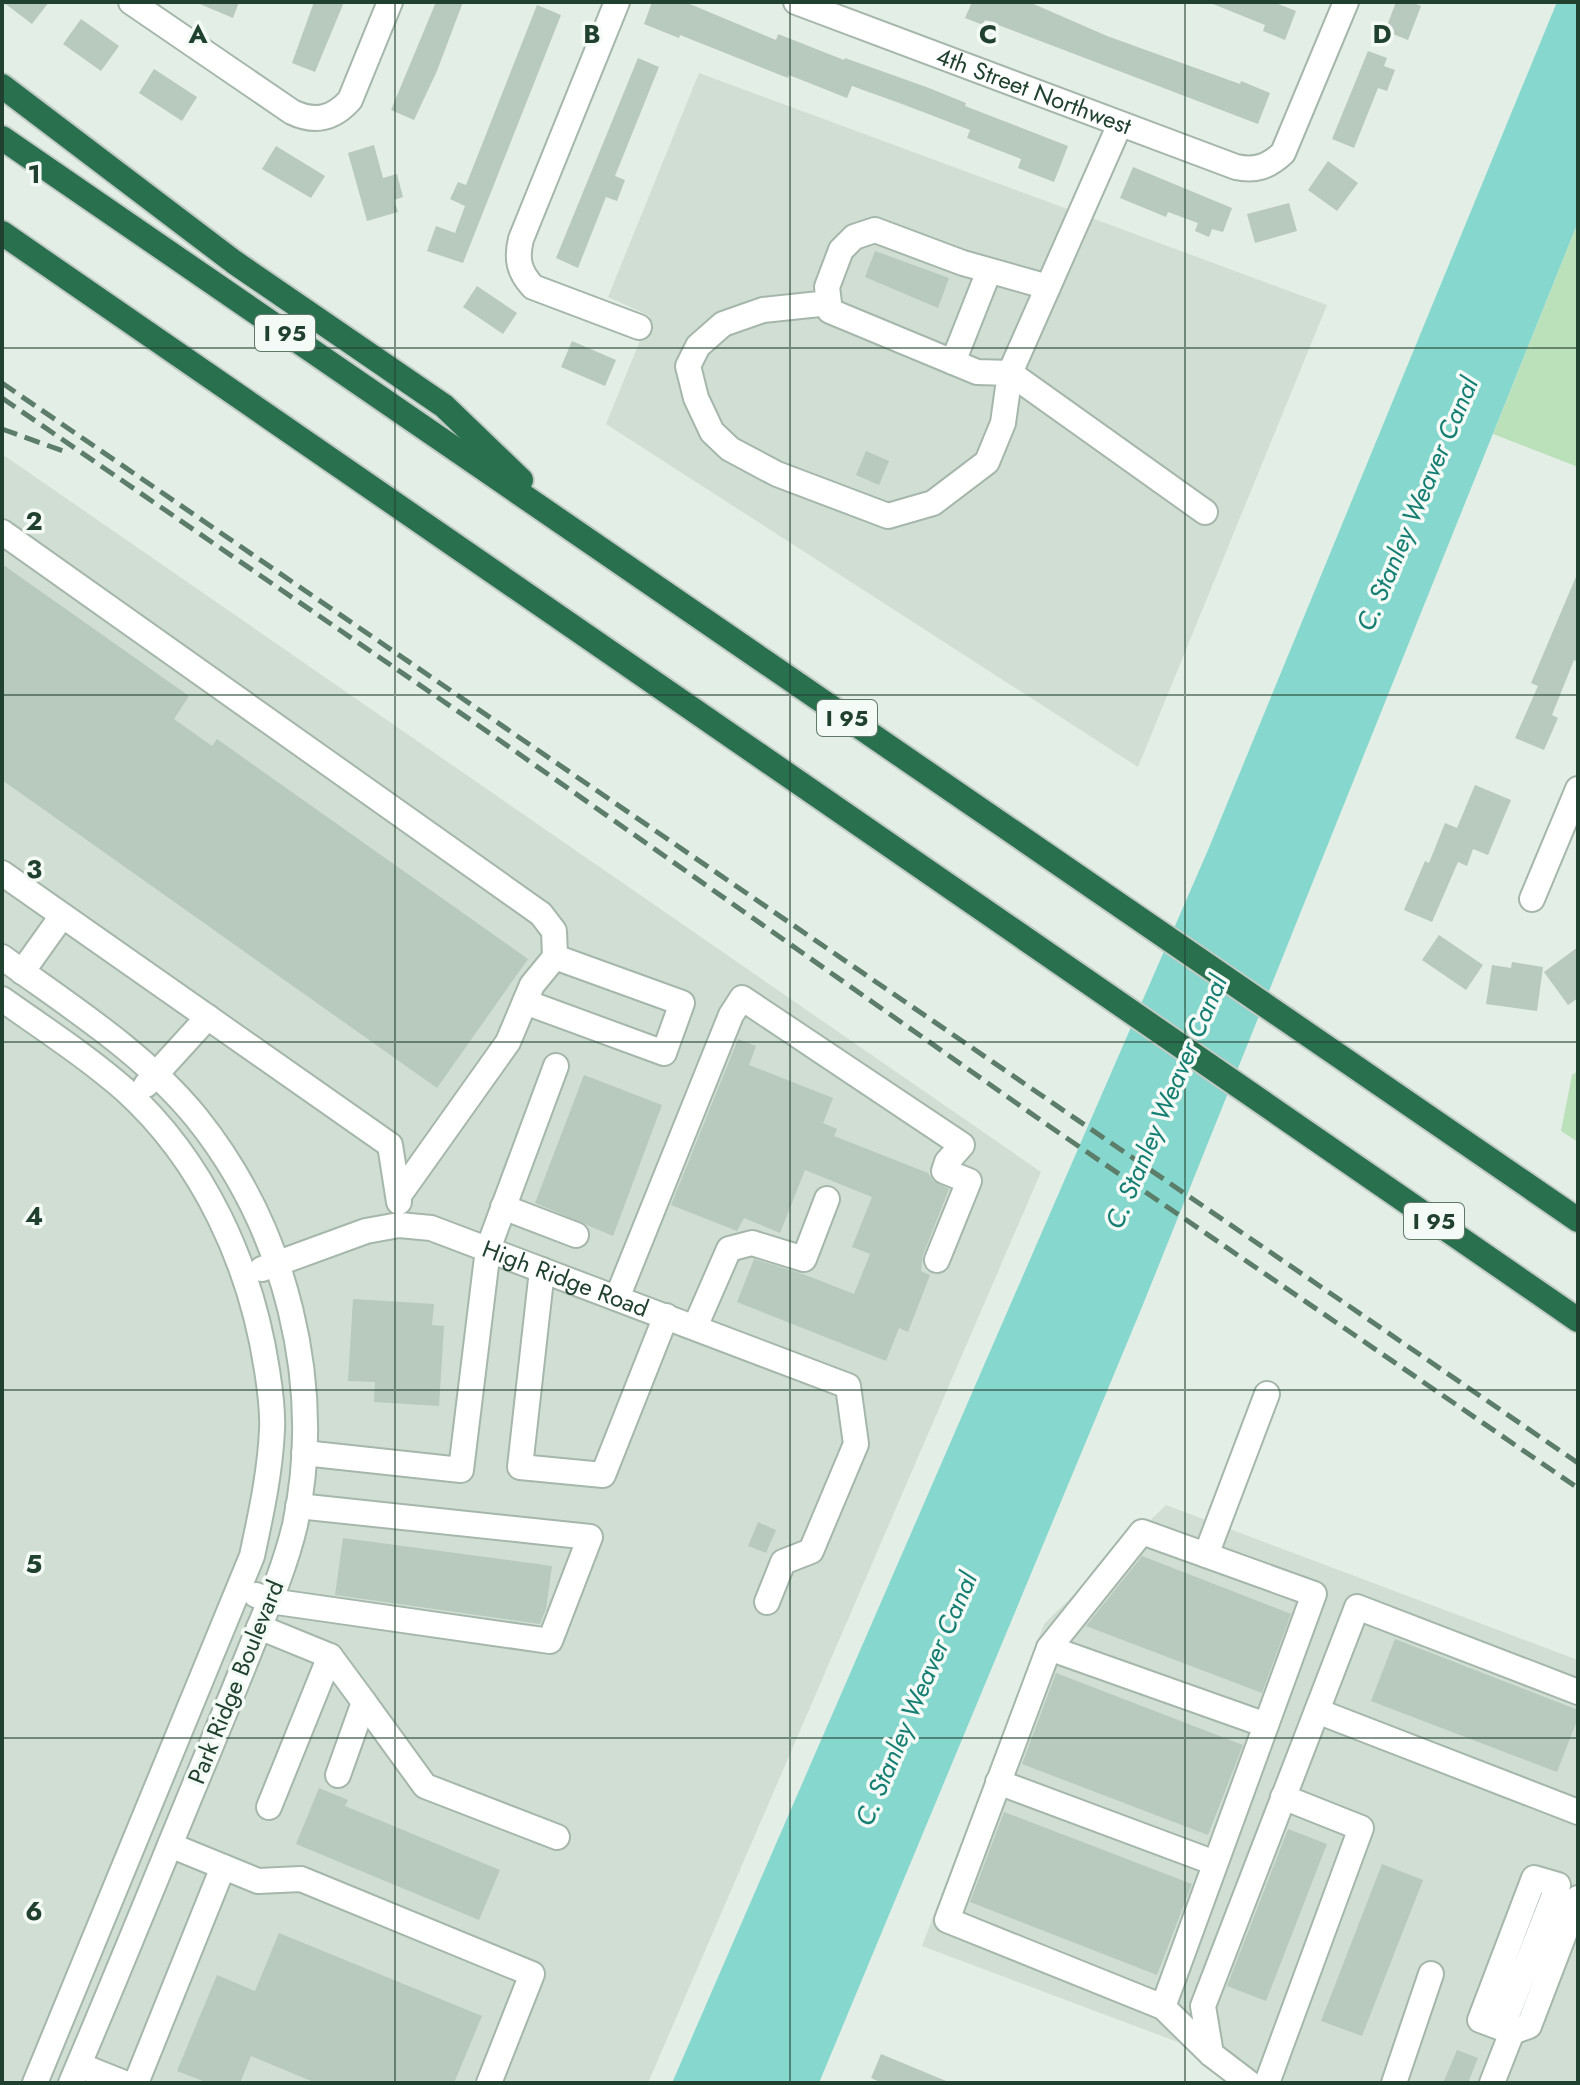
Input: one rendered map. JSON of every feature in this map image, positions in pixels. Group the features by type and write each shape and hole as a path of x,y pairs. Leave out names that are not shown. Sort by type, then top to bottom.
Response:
{"highway":[{"path":"2,86 234,262 444,406 568,527"},
{"name":"I 95","path":"2,138 1578,1220"},
{"name":"I 95","path":"2,233 1578,1320"}],"street":[{"path":"131,2 163,12 292,112 304,118 317,119 341,110 350,100 390,2"},
{"path":"617,2 518,252 524,277 533,287 639,327"},
{"name":"4th Street Northwest","path":"796,2 1236,167 1262,168 1283,153 1346,2"},
{"path":"829,303 763,310 723,324 698,346 688,366 696,398 712,432 730,449 777,474 888,516 933,503 987,462 1003,423 1010,373 1120,124"},
{"path":"1048,287 989,271 875,230 854,237 841,250 827,287 830,311 977,372 1010,373 1205,512"},
{"path":"953,362 989,271"},
{"path":"2,532 541,914 554,931 555,957 532,985 508,1042 400,1194"},
{"path":"1532,899 1578,789"},
{"path":"2,873 390,1145 400,1194 399,1225"},
{"path":"62,916 12,964 109,1035 156,1075 194,1114 231,1165 253,1204 277,1262"},
{"path":"525,1002 664,1053 682,1003 555,957"},
{"path":"617,1298 731,1015 742,998 962,1145 944,1171 969,1181 937,1260"},
{"path":"2,999 92,1063 160,1126 206,1192 246,1277"},
{"path":"133,1098 208,1017"},
{"path":"304,1453 461,1470 488,1249 556,1066"},
{"path":"695,1327 729,1249 752,1243 804,1259 827,1199"},
{"path":"503,1207 576,1235"},
{"name":"High Ridge Road","path":"246,1277 277,1262 366,1231 399,1225 431,1228 848,1386 856,1444 811,1551 783,1562 767,1602"},
{"name":"Park Ridge Boulevard","path":"74,2076 286,1556 298,1506 304,1453 301,1367 277,1262"},
{"path":"542,1270 520,1467 603,1475 666,1316"},
{"name":"Park Ridge Boulevard","path":"39,2075 252,1556 266,1492 273,1428 263,1347 246,1277"},
{"path":"1206,1555 1267,1394"},
{"path":"239,1588 270,1601 550,1641 590,1537 298,1506"},
{"path":"1163,2007 1314,1594 1142,1532 1049,1648 947,1920 1163,2007 1211,2054 1249,2083"},
{"path":"1211,2054 1203,2006 1357,1607 1578,1692"},
{"path":"259,1627 330,1656 425,1786 557,1837"},
{"path":"1049,1648 1266,1725"},
{"path":"269,1807 330,1656"},
{"path":"338,1775 364,1702"},
{"path":"1317,1711 1578,1812"},
{"path":"998,1782 1215,1863"},
{"path":"1267,2083 1361,1828 1283,1797"},
{"path":"170,1845 258,1881 301,1879 532,1974 489,2083"},
{"path":"136,2083 223,1867"},
{"path":"1492,2083 1507,2030 1558,1885 1534,1878 1480,2020 1507,2030 1529,2026 1578,1898"},
{"path":"1394,2083 1431,1974"},
{"path":"39,2075 124,2083"}],"shaded area":[{"path":"699,73 1327,305 1138,767 606,424 650,316 608,297"},
{"path":"2,454 1041,1172 648,2083 2,2083"},
{"path":"1166,1505 1578,1660 1578,2083 1287,2083 922,1946 1044,1624"}],"green space":[{"path":"1578,222 1578,467 1493,434"},
{"path":"1578,1071 1578,1142 1561,1131 1572,1075"}],"water":[{"name":"C. Stanley Weaver Canal","path":"1557,2 1578,2 1578,222 1142,1307 819,2083 672,2083 1208,850"}],"building":[{"path":"3,2 49,2 32,24"},
{"path":"195,2 239,2 233,18"},
{"path":"314,2 344,2 315,72 292,63"},
{"path":"436,2 463,2 437,71 414,120 391,110"},
{"path":"652,2 685,2 776,40 778,34 929,88 966,103 965,106 1068,146 1054,182 1018,168 1021,159 967,138 970,130 852,86 847,98 644,24"},
{"path":"972,2 1029,2 1107,36 1270,93 1258,124 985,20 983,25 965,18"},
{"path":"1208,2 1273,2 1296,11 1285,40 1263,31 1265,25"},
{"path":"1396,2 1421,6 1408,40 1385,31"},
{"path":"537,5 561,15 463,263 427,251 436,226 455,233 465,206 450,199 458,182 466,185"},
{"path":"81,19 119,46 101,71 63,44"},
{"path":"1368,51 1387,58 1384,66 1395,70 1387,91 1378,88 1354,148 1332,139"},
{"path":"638,58 659,67 615,176 625,180 617,201 606,197 578,268 556,258"},
{"path":"154,69 197,97 182,121 139,93"},
{"path":"374,145 383,178 397,174 403,197 394,200 398,212 367,221 348,153"},
{"path":"276,146 325,176 311,198 262,169"},
{"path":"1328,161 1358,183 1337,211 1308,190"},
{"path":"1133,167 1232,208 1223,232 1212,229 1209,237 1195,231 1198,223 1168,212 1166,217 1120,198"},
{"path":"1289,203 1297,231 1255,243 1247,214"},
{"path":"875,251 949,278 938,308 865,277"},
{"path":"477,286 517,313 503,334 463,307"},
{"path":"572,341 616,360 605,386 561,367"},
{"path":"866,451 889,461 879,485 856,475"},
{"path":"2,564 189,696 174,719 212,746 217,739 528,959 437,1088 2,780"},
{"path":"1578,572 1578,662 1574,660 1552,715 1558,718 1544,750 1515,738 1538,686 1531,683"},
{"path":"1475,785 1511,800 1488,855 1473,849 1467,866 1458,862 1432,922 1404,910 1425,861 1429,863 1445,823 1457,828"},
{"path":"1439,935 1483,965 1466,990 1422,960"},
{"path":"1578,947 1578,998 1568,1005 1544,972"},
{"path":"1512,962 1543,967 1537,1011 1486,1004 1492,965 1511,968"},
{"path":"738,1039 756,1046 749,1065 833,1098 823,1123 837,1129 834,1136 928,1173 933,1181 949,1189 923,1255 921,1271 930,1275 908,1332 899,1328 886,1361 737,1302 754,1259 854,1294 870,1254 852,1247 872,1197 805,1170 780,1233 744,1218 737,1231 671,1205"},
{"path":"584,1075 662,1105 613,1236 535,1203"},
{"path":"353,1299 434,1304 432,1325 444,1326 439,1406 374,1402 375,1382 348,1381"},
{"path":"758,1522 776,1530 766,1553 748,1546"},
{"path":"343,1538 552,1566 546,1609 540,1624 335,1595"},
{"path":"1142,1556 1291,1614 1262,1693 1086,1626"},
{"path":"1395,1639 1578,1710 1578,1718 1557,1772 1371,1701"},
{"path":"1056,1673 1243,1745 1208,1835 1022,1764"},
{"path":"319,1788 348,1800 345,1806 500,1870 479,1920 296,1844"},
{"path":"1004,1812 1192,1884 1157,1975 970,1902"},
{"path":"1288,1829 1327,1844 1266,2001 1227,1986"},
{"path":"1382,1864 1423,1880 1362,2036 1321,2021"},
{"path":"279,1933 482,2016 454,2083 316,2083 251,2056 240,2083 208,2083 177,2071 217,1975 255,1991"},
{"path":"1457,2050 1478,2058 1468,2083 1443,2083"},
{"path":"881,2054 951,2083 882,2083 871,2078"}],"railway":[{"path":"2,383 1578,1463"},
{"path":"2,398 475,723 1049,1126 1578,1488"},
{"path":"2,429 66,452"}]}
